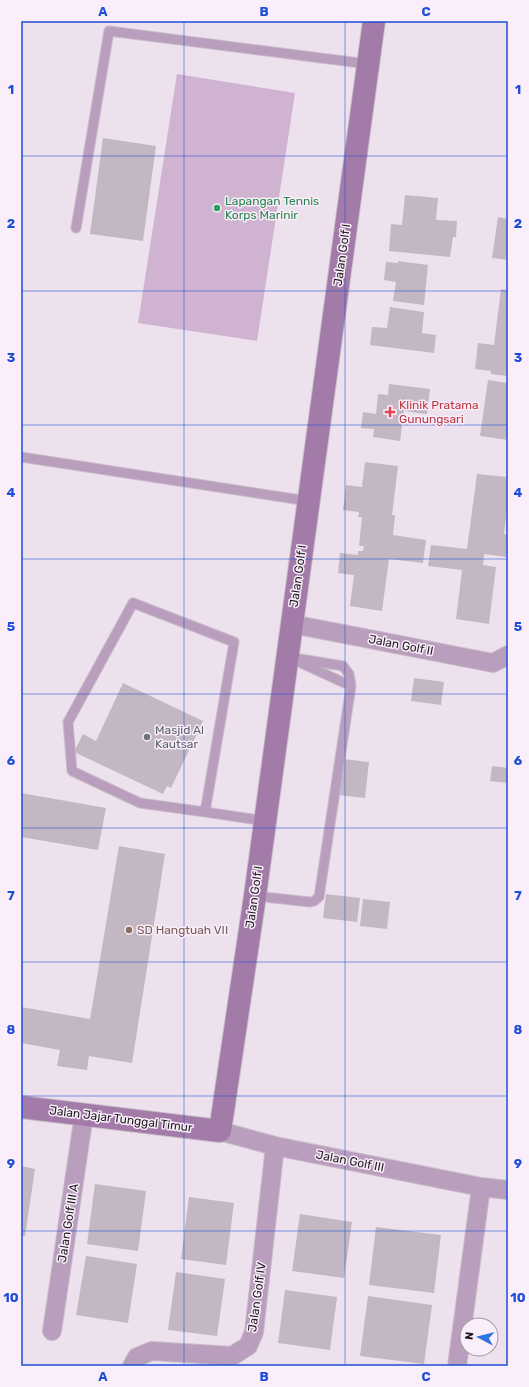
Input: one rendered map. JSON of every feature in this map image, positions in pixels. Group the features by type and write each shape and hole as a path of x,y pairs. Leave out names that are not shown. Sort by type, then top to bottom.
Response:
{"main road":[{"name":"Jalan Golf I","path":"220,1131 255,896 374,21"},
{"name":"Jalan Jajar Tunggal Timur","path":"21,1107 220,1131"}],"street":[{"name":"Jalan Golf II","path":"292,624 493,663 508,655"},
{"name":"Jalan Golf III A","path":"52,1331 84,1114"},
{"name":"Jalan Golf III","path":"220,1131 275,1146 481,1187 508,1190"},
{"name":"Jalan Golf IV","path":"132,1366 137,1356 152,1351 232,1356 248,1346 254,1332 275,1146"},
{"path":"457,1366 481,1187"}],"lane":[{"path":"76,228 108,31 368,64"},
{"path":"21,457 309,501"},
{"path":"206,812 234,642 133,602 68,722 72,771 140,803 206,812 265,820"},
{"path":"288,657 351,686"},
{"path":"255,896 310,902 319,897 351,686 349,674 343,666 288,657"}],"shaded area":[{"name":"Lapangan Tennis Korps Marinir","path":"177,74 295,93 257,341 138,323"}],"building":[{"path":"103,138 156,146 143,241 90,234"},
{"path":"405,195 438,198 436,220 457,221 456,237 453,237 450,257 389,251 391,224 402,225"},
{"path":"498,217 508,219 508,260 492,258"},
{"path":"398,261 428,265 424,305 393,301 396,282 384,280 386,262 398,263"},
{"path":"501,289 508,290 508,376 491,374 491,371 475,369 478,343 494,345"},
{"path":"390,307 424,312 422,333 436,335 434,353 370,345 372,327 387,328"},
{"path":"488,380 508,383 508,440 480,436"},
{"name":"Klinik Pratama Gunungsari","path":"389,384 430,389 427,414 404,411 400,441 373,437 374,429 361,428 363,412 376,414 378,394 388,395"},
{"path":"365,462 398,466 392,515 395,515 393,535 426,540 423,563 389,559 382,611 350,606 354,575 338,573 340,553 358,555 358,551 363,551 364,546 359,546 362,517 358,517 359,512 343,510 346,485 362,487"},
{"path":"477,474 508,477 508,502 504,534 508,535 506,557 484,554 483,565 496,567 489,624 456,619 462,570 428,566 431,545 467,549"},
{"path":"414,678 444,682 441,705 411,701"},
{"name":"Masjid Al Kautsar","path":"123,683 203,721 171,788 167,786 163,794 74,752 83,734 96,741"},
{"path":"343,759 369,762 365,798 338,795"},
{"path":"492,766 508,768 508,783 490,781"},
{"path":"21,793 106,808 98,850 21,837"},
{"name":"SD Hangtuah VII","path":"119,846 165,854 132,1063 89,1056 87,1070 57,1066 60,1050 21,1043 21,1007 90,1019"},
{"path":"326,894 360,898 357,922 323,918"},
{"path":"363,899 390,902 387,929 360,926"},
{"path":"21,1166 35,1169 25,1236 21,1236"},
{"path":"95,1184 146,1191 138,1251 87,1244"},
{"path":"189,1197 234,1203 226,1265 181,1259"},
{"path":"300,1214 352,1222 344,1278 292,1271"},
{"path":"376,1227 441,1235 434,1293 369,1285"},
{"path":"86,1256 137,1264 128,1323 76,1315"},
{"path":"176,1272 225,1279 217,1336 168,1330"},
{"path":"285,1290 337,1297 330,1350 278,1343"},
{"path":"368,1296 432,1305 424,1364 360,1356"}],"place":[{"name":"Lapangan Tennis Korps Marinir","path":"217,208"},
{"name":"Klinik Pratama Gunungsari","path":"390,412"},
{"name":"Masjid Al Kautsar","path":"147,737"},
{"name":"SD Hangtuah VII","path":"129,930"}]}
